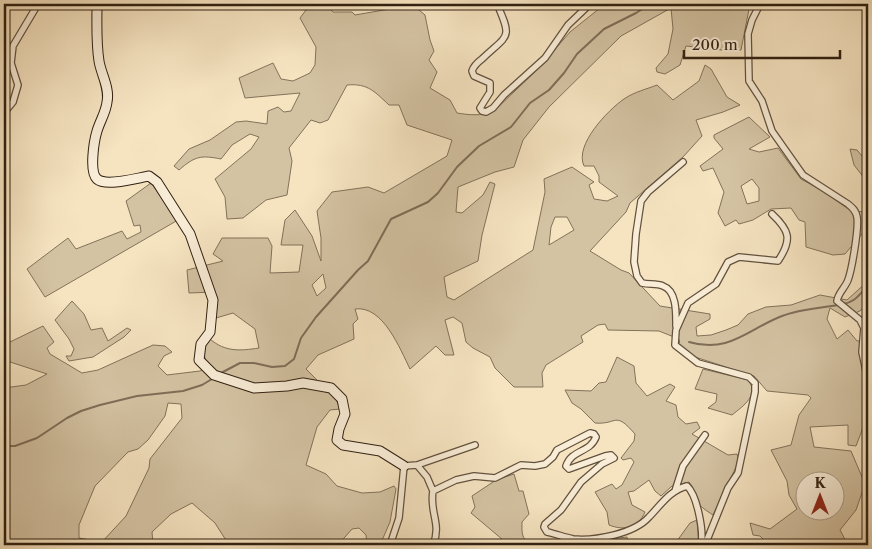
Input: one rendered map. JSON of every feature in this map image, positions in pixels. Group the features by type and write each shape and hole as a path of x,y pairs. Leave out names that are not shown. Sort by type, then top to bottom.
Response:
{"street":[{"path":"4,113 13,102 18,85 11,63 13,46 38,4"},
{"path":"97,4 99,64 107,88 108,100 104,116 97,130 93,172 96,178 105,183 149,176 157,182 190,234 213,300 210,332 201,344 199,360 214,375 254,388 303,383 331,388 342,399 345,414 339,429 338,440 343,444 380,451 404,466 417,466 475,445"},
{"path":"497,4 506,27 506,36 472,70 474,76 490,83 490,92 480,108 482,112 493,108 504,95 539,65 568,26 590,4"},
{"path":"760,4 748,34 749,81 762,101 772,132 803,175 848,204 855,210 858,219 851,270 847,283 838,296 837,301 860,320 864,328 862,352 868,380"},
{"path":"683,162 648,192 641,201 634,262 637,276 642,283 664,286 672,295 675,304 676,345 698,363 749,377 755,383 756,392 738,473 728,488 703,545"},
{"path":"4,211 6,212 4,222"},
{"path":"676,330 688,303 716,284 728,262 739,257 778,261 785,252 786,227 772,214"},
{"path":"433,491 456,480 474,476 495,478 520,465 535,466 545,464 553,457 557,450 590,433 594,434 596,438 593,444 569,459 566,466 569,469 611,455 614,458 602,464 581,482 556,516 545,524 544,527 547,532 574,539 588,539 632,530 642,523 675,491 681,487 689,486 699,512 703,545"},
{"path":"675,491 683,466 705,435"},
{"path":"390,545 399,518 404,466"},
{"path":"417,466 426,476 433,491 433,510 438,528 433,545"},
{"path":"866,545 868,539"}],"shaded area":[{"path":"317,4 326,4 333,12 352,12 355,15 413,5 425,15 434,51 429,60 437,72 430,88 450,100 457,113 475,115 493,112 538,69 570,32 605,4 750,4 741,50 731,51 686,46 680,65 665,74 657,72 656,68 668,54 673,29 671,8 621,36 549,107 523,140 514,167 495,172 458,187 456,212 462,213 483,195 490,182 495,184 482,235 478,261 444,277 447,297 454,300 533,250 545,192 544,179 572,167 594,182 589,185 594,199 607,201 618,196 599,182 599,176 594,166 584,166 582,158 588,138 602,119 617,104 628,97 657,85 673,100 699,81 705,65 711,69 727,97 740,105 696,120 702,136 683,157 630,203 626,212 590,251 629,273 660,306 710,314 710,319 696,327 697,336 711,335 738,325 748,314 766,307 791,305 820,295 847,300 868,281 868,302 860,311 845,317 830,308 827,319 837,339 848,330 857,341 868,340 868,422 864,425 856,446 848,445 848,425 810,427 814,447 851,451 865,484 856,510 840,530 848,545 781,545 779,541 769,545 760,536 753,535 750,523 770,529 794,511 794,522 844,522 844,472 794,472 794,504 789,495 787,481 771,450 791,445 799,415 811,398 808,395 767,391 754,376 695,357 680,346 679,339 659,331 608,330 605,324 598,325 581,336 583,342 546,365 542,373 543,387 514,387 495,368 490,357 466,342 462,323 453,317 445,320 454,355 445,355 436,346 410,369 396,340 382,321 374,314 365,310 355,309 358,319 353,324 354,339 318,355 306,369 336,399 340,409 330,410 317,427 306,465 326,474 337,486 362,493 380,492 394,486 396,489 390,522 380,545 367,545 366,535 359,528 352,529 338,545 229,545 215,523 192,503 171,514 152,532 153,545 4,545 4,388 26,385 47,374 4,360 4,335 10,342 43,326 54,342 47,348 50,354 82,373 98,370 153,345 165,346 172,352 164,356 158,366 167,375 200,371 209,366 204,353 210,339 221,346 233,350 259,348 255,329 233,313 216,318 216,298 213,292 189,293 187,270 223,261 213,254 222,238 268,238 272,246 270,273 299,272 303,245 281,245 285,220 295,210 312,236 321,261 321,238 317,211 332,192 368,187 384,193 447,156 452,140 407,125 399,105 389,105 371,89 360,85 347,85 328,120 320,123 311,120 289,148 292,161 287,195 266,200 243,218 227,219 225,197 215,179 251,149 259,137 250,134 232,145 221,159 203,157 194,159 179,170 174,166 189,149 210,140 236,122 246,121 267,124 268,111 278,107 284,112 291,111 300,93 245,98 239,78 273,63 281,79 293,81 310,73 315,65 316,47 300,18 306,10","holes":["555,217 567,217 574,230 549,245 551,227","323,274 326,288 317,296 312,285","168,403 181,404 182,418 150,459 149,468 126,516 102,542 79,538 79,525 95,486 128,452 138,449 148,440 165,416"]},
{"path":"749,117 770,137 749,149 759,152 778,148 801,179 823,191 851,211 867,212 868,210 868,227 845,254 833,255 806,247 805,222 799,220 791,208 771,209 753,220 739,224 736,220 725,226 718,213 724,192 713,168 703,171 700,166 723,149 714,138 714,135","holes":["752,179 759,188 759,201 747,204 741,186"]},
{"path":"850,149 857,150 868,163 868,183 854,165"},
{"path":"151,183 178,220 45,297 27,269 68,238 76,249 122,231 127,239 141,232 140,225 134,226 126,201"},
{"path":"72,301 84,314 91,330 102,328 108,341 127,328 131,330 124,337 93,357 69,361 66,356 71,356 74,349 55,320"},
{"path":"617,357 634,366 636,383 647,396 670,384 675,387 666,401 676,405 678,417 686,424 697,422 700,428 692,434 728,455 737,454 739,461 713,515 698,503 689,482 672,486 661,496 655,491 649,480 634,491 628,492 632,505 645,512 639,522 625,528 609,525 607,512 595,492 612,484 616,489 622,485 634,462 631,458 623,460 621,458 634,441 635,434 619,420 595,423 572,403 565,390 591,391 599,383 606,382"},
{"path":"703,369 748,380 752,391 749,400 732,415 708,408 716,402 717,394 695,389"},
{"path":"514,474 519,491 523,491 529,514 522,522 525,540 546,545 509,545 471,513 475,507 472,496 496,480"},
{"path":"697,520 699,545 674,545 690,523"},
{"path":"627,537 628,545 564,545 583,542"}],"waterway":[{"path":"221,373 240,363 254,363 272,367 285,366 294,359 301,338 316,317 368,261 391,219 428,202 438,193 457,167 479,146 511,127 530,103 549,90 577,54 604,29 650,4"},
{"path":"843,304 854,300 868,286"},
{"path":"689,342 716,345 738,338 770,321 789,314 802,310 838,305"},
{"path":"4,446 15,446 37,438 81,411 137,396 183,391 202,385 212,379"}]}
